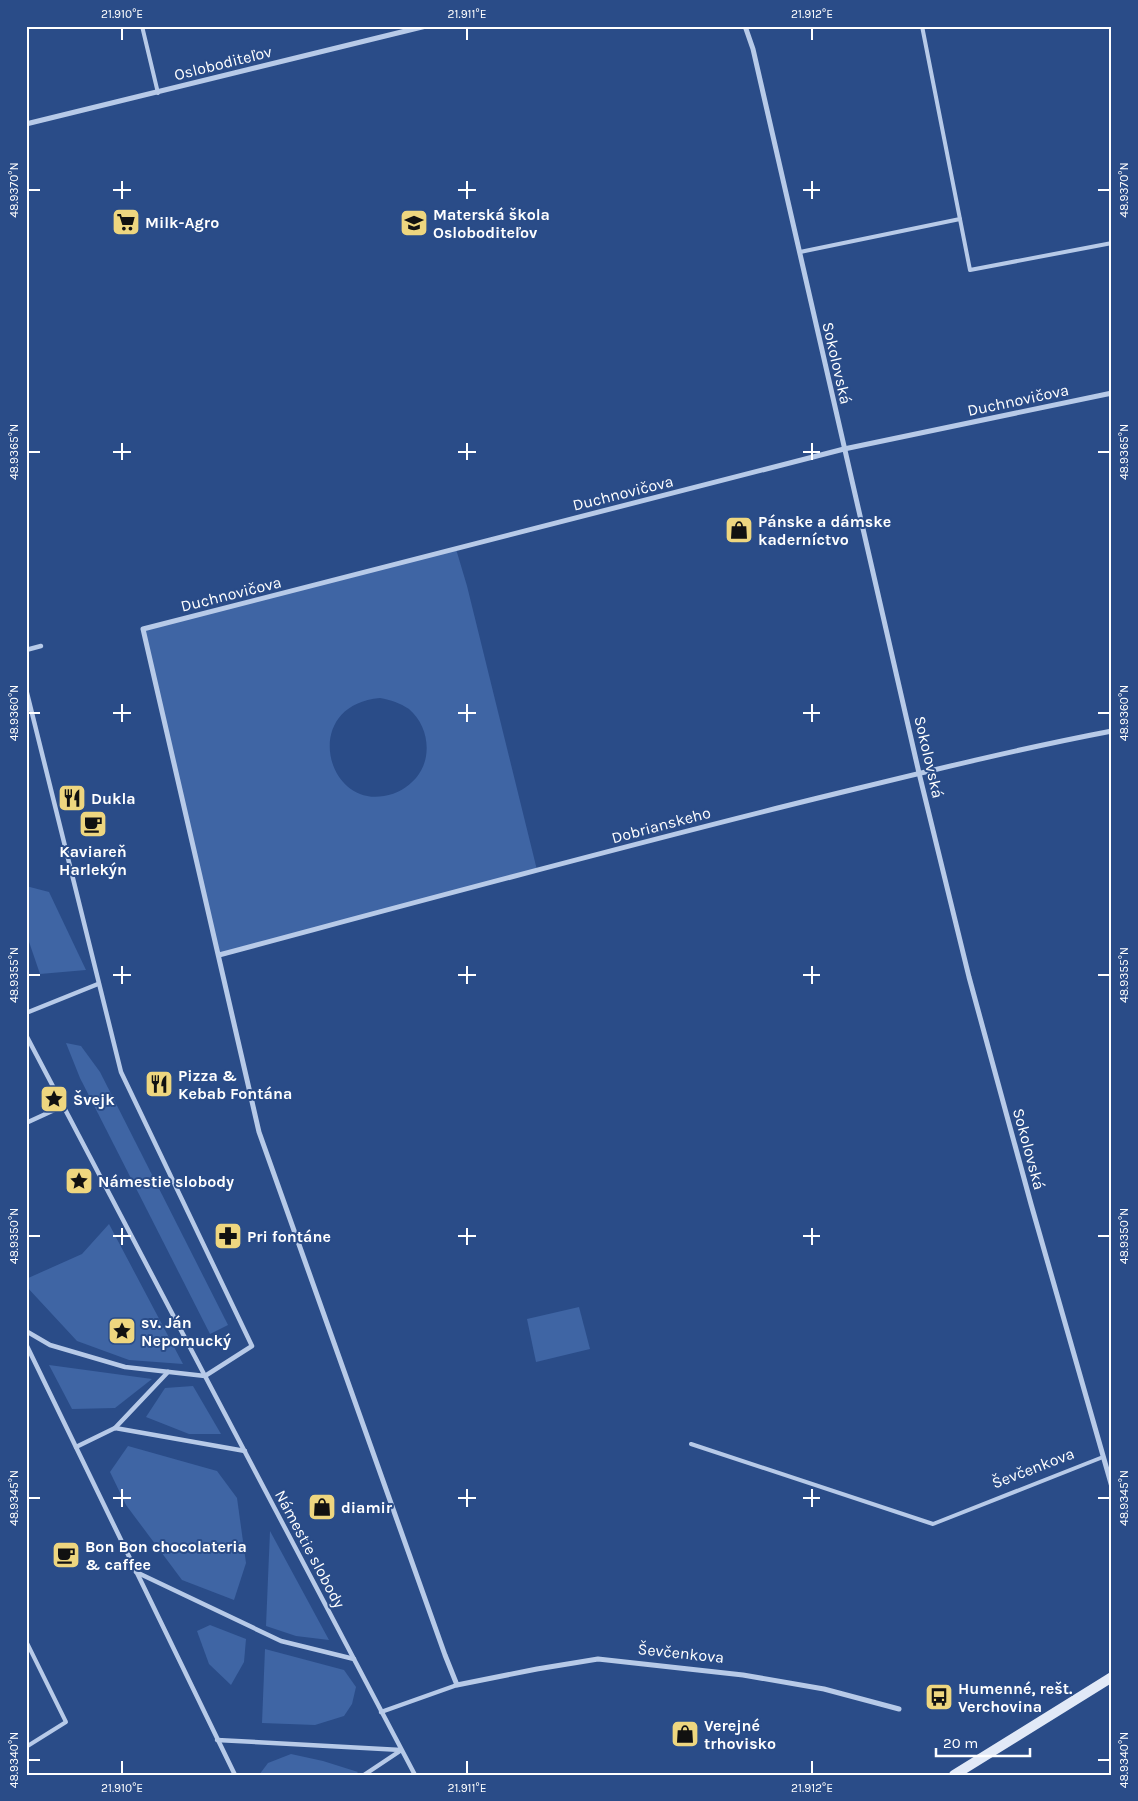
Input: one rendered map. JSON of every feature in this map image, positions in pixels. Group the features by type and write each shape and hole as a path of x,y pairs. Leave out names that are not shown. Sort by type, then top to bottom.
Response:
{"main road":[{"path":"954,1775 1112,1677"}],"street":[{"name":"Osloboditeľov","path":"26,124 426,26"},
{"name":"Sokolovská","path":"745,26 753,49 919,773 969,977 1036,1223 1112,1488"},
{"name":"Duchnovičova","path":"219,955 143,629 844,449 1112,393"},
{"path":"26,650 41,646"},
{"path":"26,689 121,1072 252,1346 205,1376 125,1367 50,1345 26,1331"},
{"name":"Dobrianskeho","path":"219,955 726,821 1039,745 1112,731"},
{"path":"219,955 259,1132 457,1685 382,1712"},
{"path":"26,1013 98,984"},
{"name":"Námestie slobody","path":"26,1035 414,1775"},
{"path":"26,1123 63,1106"},
{"path":"26,1344 235,1775"},
{"path":"76,1447 115,1428 168,1372"},
{"path":"115,1428 245,1451"},
{"path":"136,1572 281,1641 354,1659"},
{"name":"Ševčenkova","path":"457,1685 598,1659 743,1676 824,1689 899,1710"},
{"path":"217,1740 402,1750"},
{"path":"364,1775 402,1750"}],"lane":[{"path":"142,26 158,92"},
{"path":"922,26 970,270 1112,243"},
{"path":"800,252 960,219"},
{"name":"Ševčenkova","path":"691,1444 933,1524 1103,1457"},
{"path":"26,1641 66,1722 26,1747"}],"shaded area":[{"path":"456,549 467,586 537,870 219,955 143,629","holes":["380,698 402,705 416,716 424,733 427,752 425,761 416,778 402,790 384,796 364,795 347,786 336,772 330,754 331,735 339,718 355,705"]},
{"path":"26,886 49,892 86,970 40,974 26,933"},
{"path":"66,1043 81,1046 100,1072 228,1325 210,1334 80,1078"},
{"path":"109,1224 183,1364 129,1360 77,1341 26,1286 26,1279 82,1254"},
{"path":"579,1307 590,1349 536,1362 527,1319"},
{"path":"49,1365 152,1379 115,1408 72,1409"},
{"path":"193,1386 221,1434 189,1434 146,1417 165,1388"},
{"path":"128,1446 217,1471 237,1498 246,1563 234,1600 182,1580 126,1505 110,1472"},
{"path":"270,1531 329,1640 296,1636 266,1626"},
{"path":"210,1625 246,1639 244,1662 231,1685 209,1664 197,1631"},
{"path":"265,1649 344,1670 356,1687 352,1704 344,1716 315,1725 262,1723"},
{"path":"291,1754 323,1761 358,1772 355,1775 259,1775 268,1763"}],"place":[{"name":"Milk-Agro","path":"126,222"},
{"name":"Materská škola Osloboditeľov","path":"414,223"},
{"name":"Pánske a dámske kaderníctvo","path":"739,530"},
{"name":"Dukla","path":"72,798"},
{"name":"Kaviareň Harlekýn","path":"93,824"},
{"name":"Pizza & Kebab Fontána","path":"159,1084"},
{"name":"Švejk","path":"54,1099"},
{"name":"Námestie slobody","path":"79,1181"},
{"name":"Pri fontáne","path":"228,1236"},
{"name":"sv. Ján Nepomucký","path":"122,1331"},
{"name":"diamir","path":"322,1507"},
{"name":"Bon Bon chocolateria & caffee","path":"66,1555"},
{"name":"Humenné, rešt. Verchovina","path":"939,1697"},
{"name":"Verejné trhovisko","path":"685,1734"}]}
